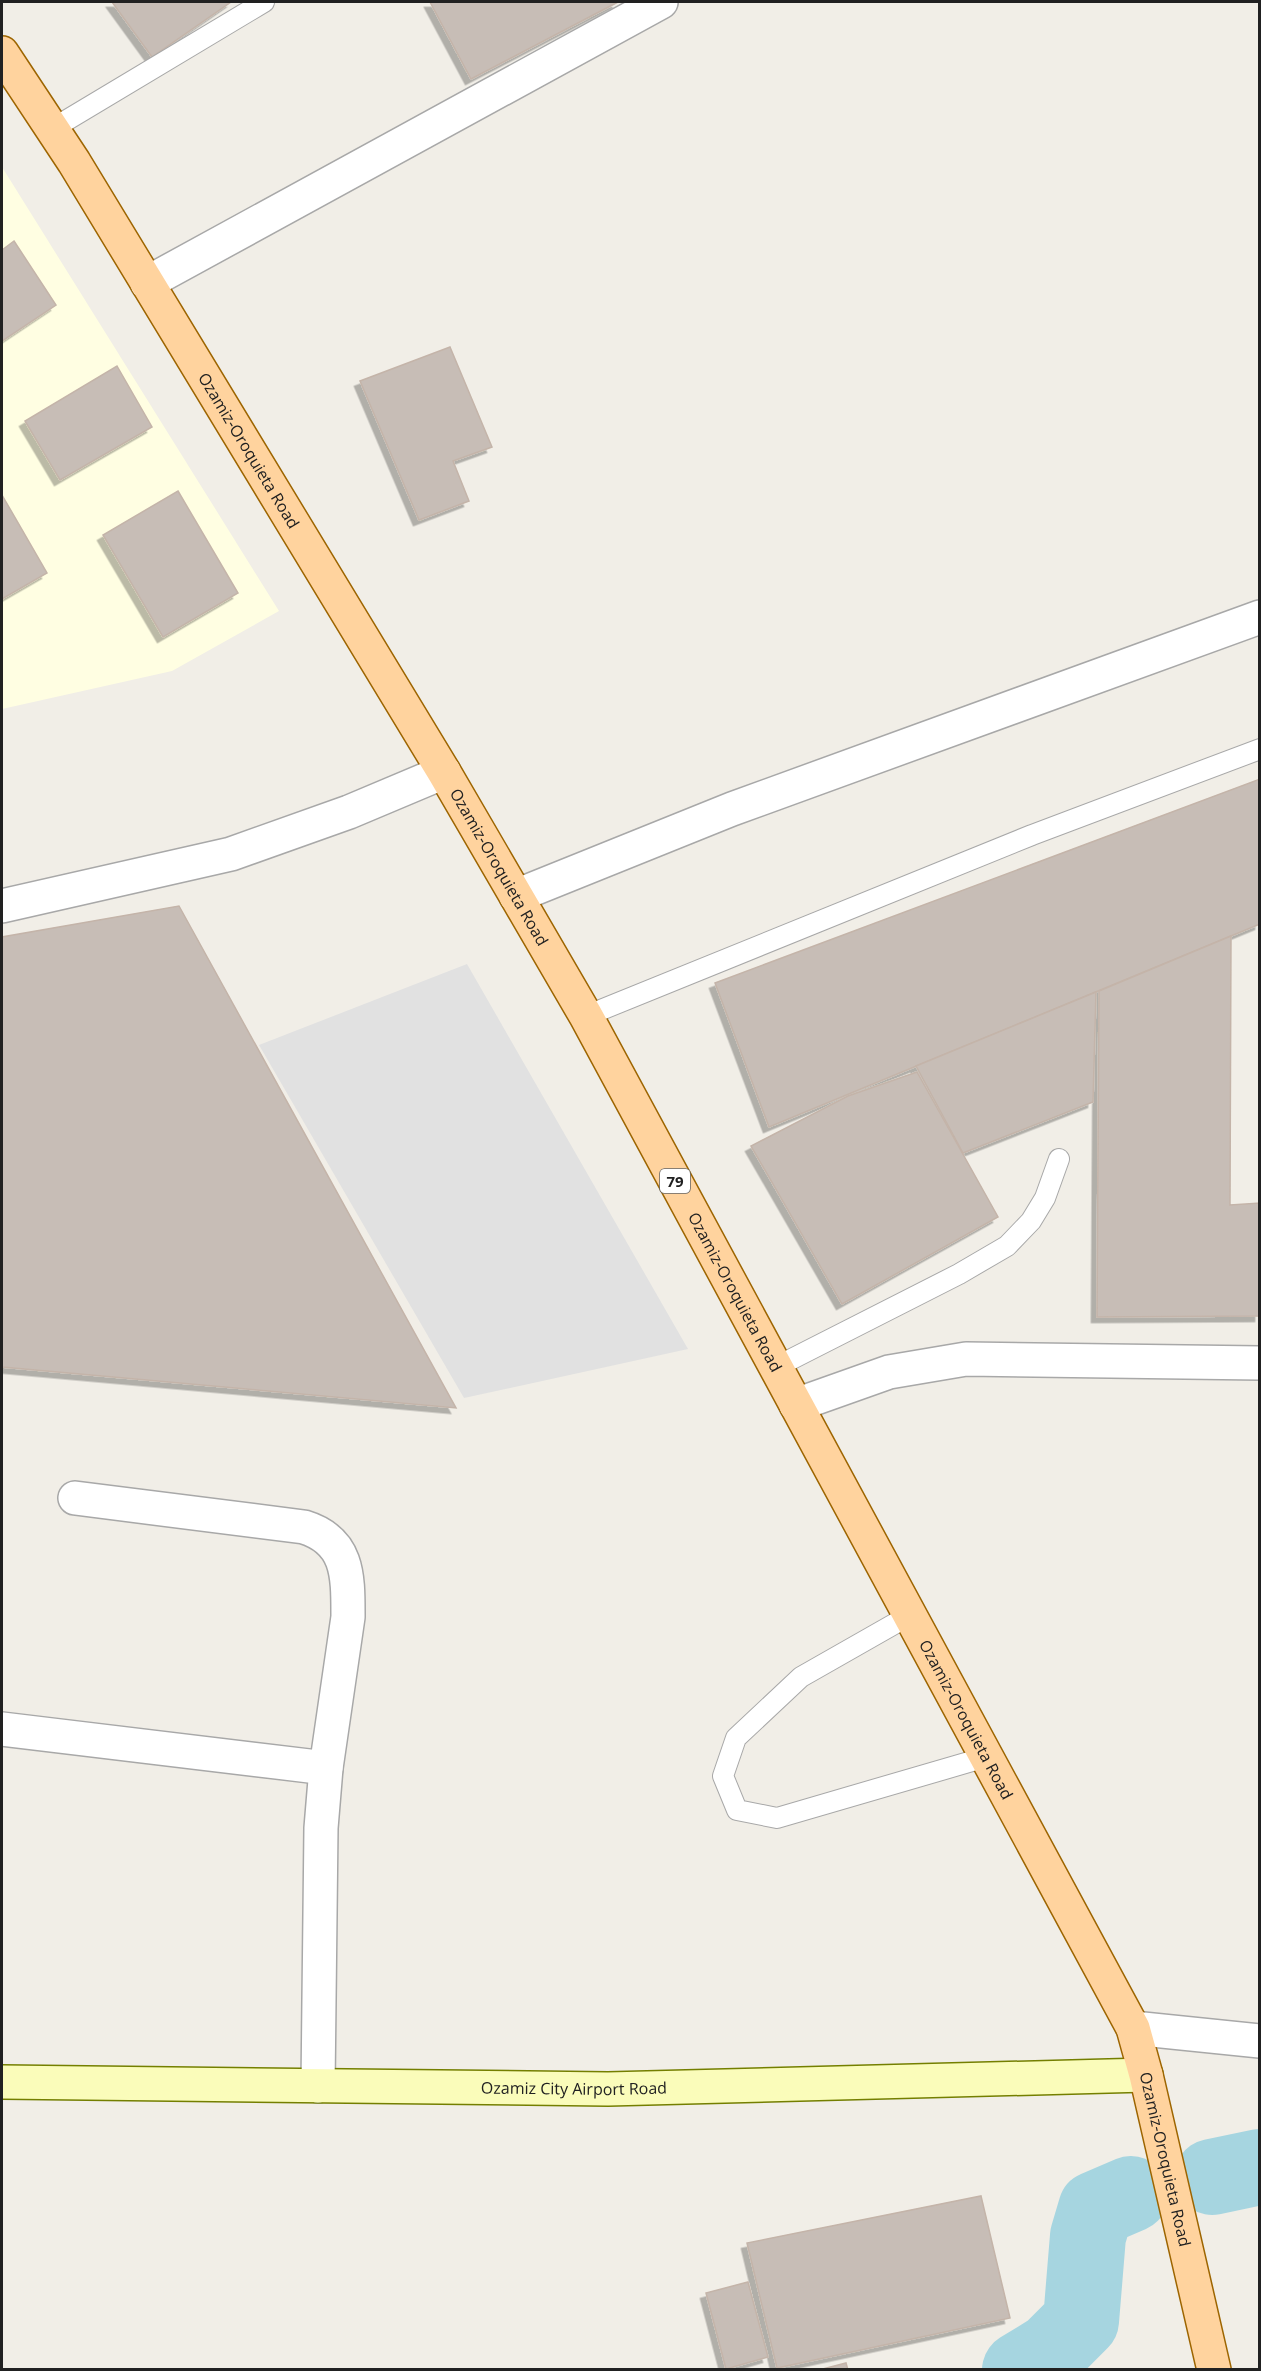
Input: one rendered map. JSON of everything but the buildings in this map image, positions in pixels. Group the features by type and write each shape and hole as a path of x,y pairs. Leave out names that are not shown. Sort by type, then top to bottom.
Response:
{"main road":[{"name":"Ozamiz-Oroquieta Road","path":"2,53 52,129 444,772 586,1016 1133,2028 1146,2075 1214,2370"},
{"name":"Ozamiz City Airport Road","path":"2,2082 608,2089 1146,2075"}],"street":[{"path":"147,284 661,2"},
{"path":"516,896 732,809 1260,617"},
{"path":"2,906 231,854 348,812 444,772"},
{"path":"796,1404 889,1372 966,1359 1260,1363"},
{"path":"75,1498 304,1527 329,1538 342,1558 348,1596 348,1617 326,1768 321,1828 318,2086"},
{"path":"2,1729 326,1768"},
{"path":"1133,2028 1260,2040"}],"lane":[{"path":"52,129 264,2"},
{"path":"586,1016 1032,835 1260,749"},
{"path":"776,1367 959,1274 1007,1246 1031,1221 1045,1198 1059,1159"},
{"path":"910,1615 801,1677 736,1738 723,1776 737,1810 777,1818 986,1757"}],"shaded area":[{"path":"2,167 279,611 172,671 2,709"},
{"path":"467,964 688,1349 464,1398 259,1045"}],"waterway":[{"path":"1212,2177 1260,2167"},
{"path":"1020,2370 1051,2351 1081,2321 1088,2236 1096,2209 1131,2194"}]}
